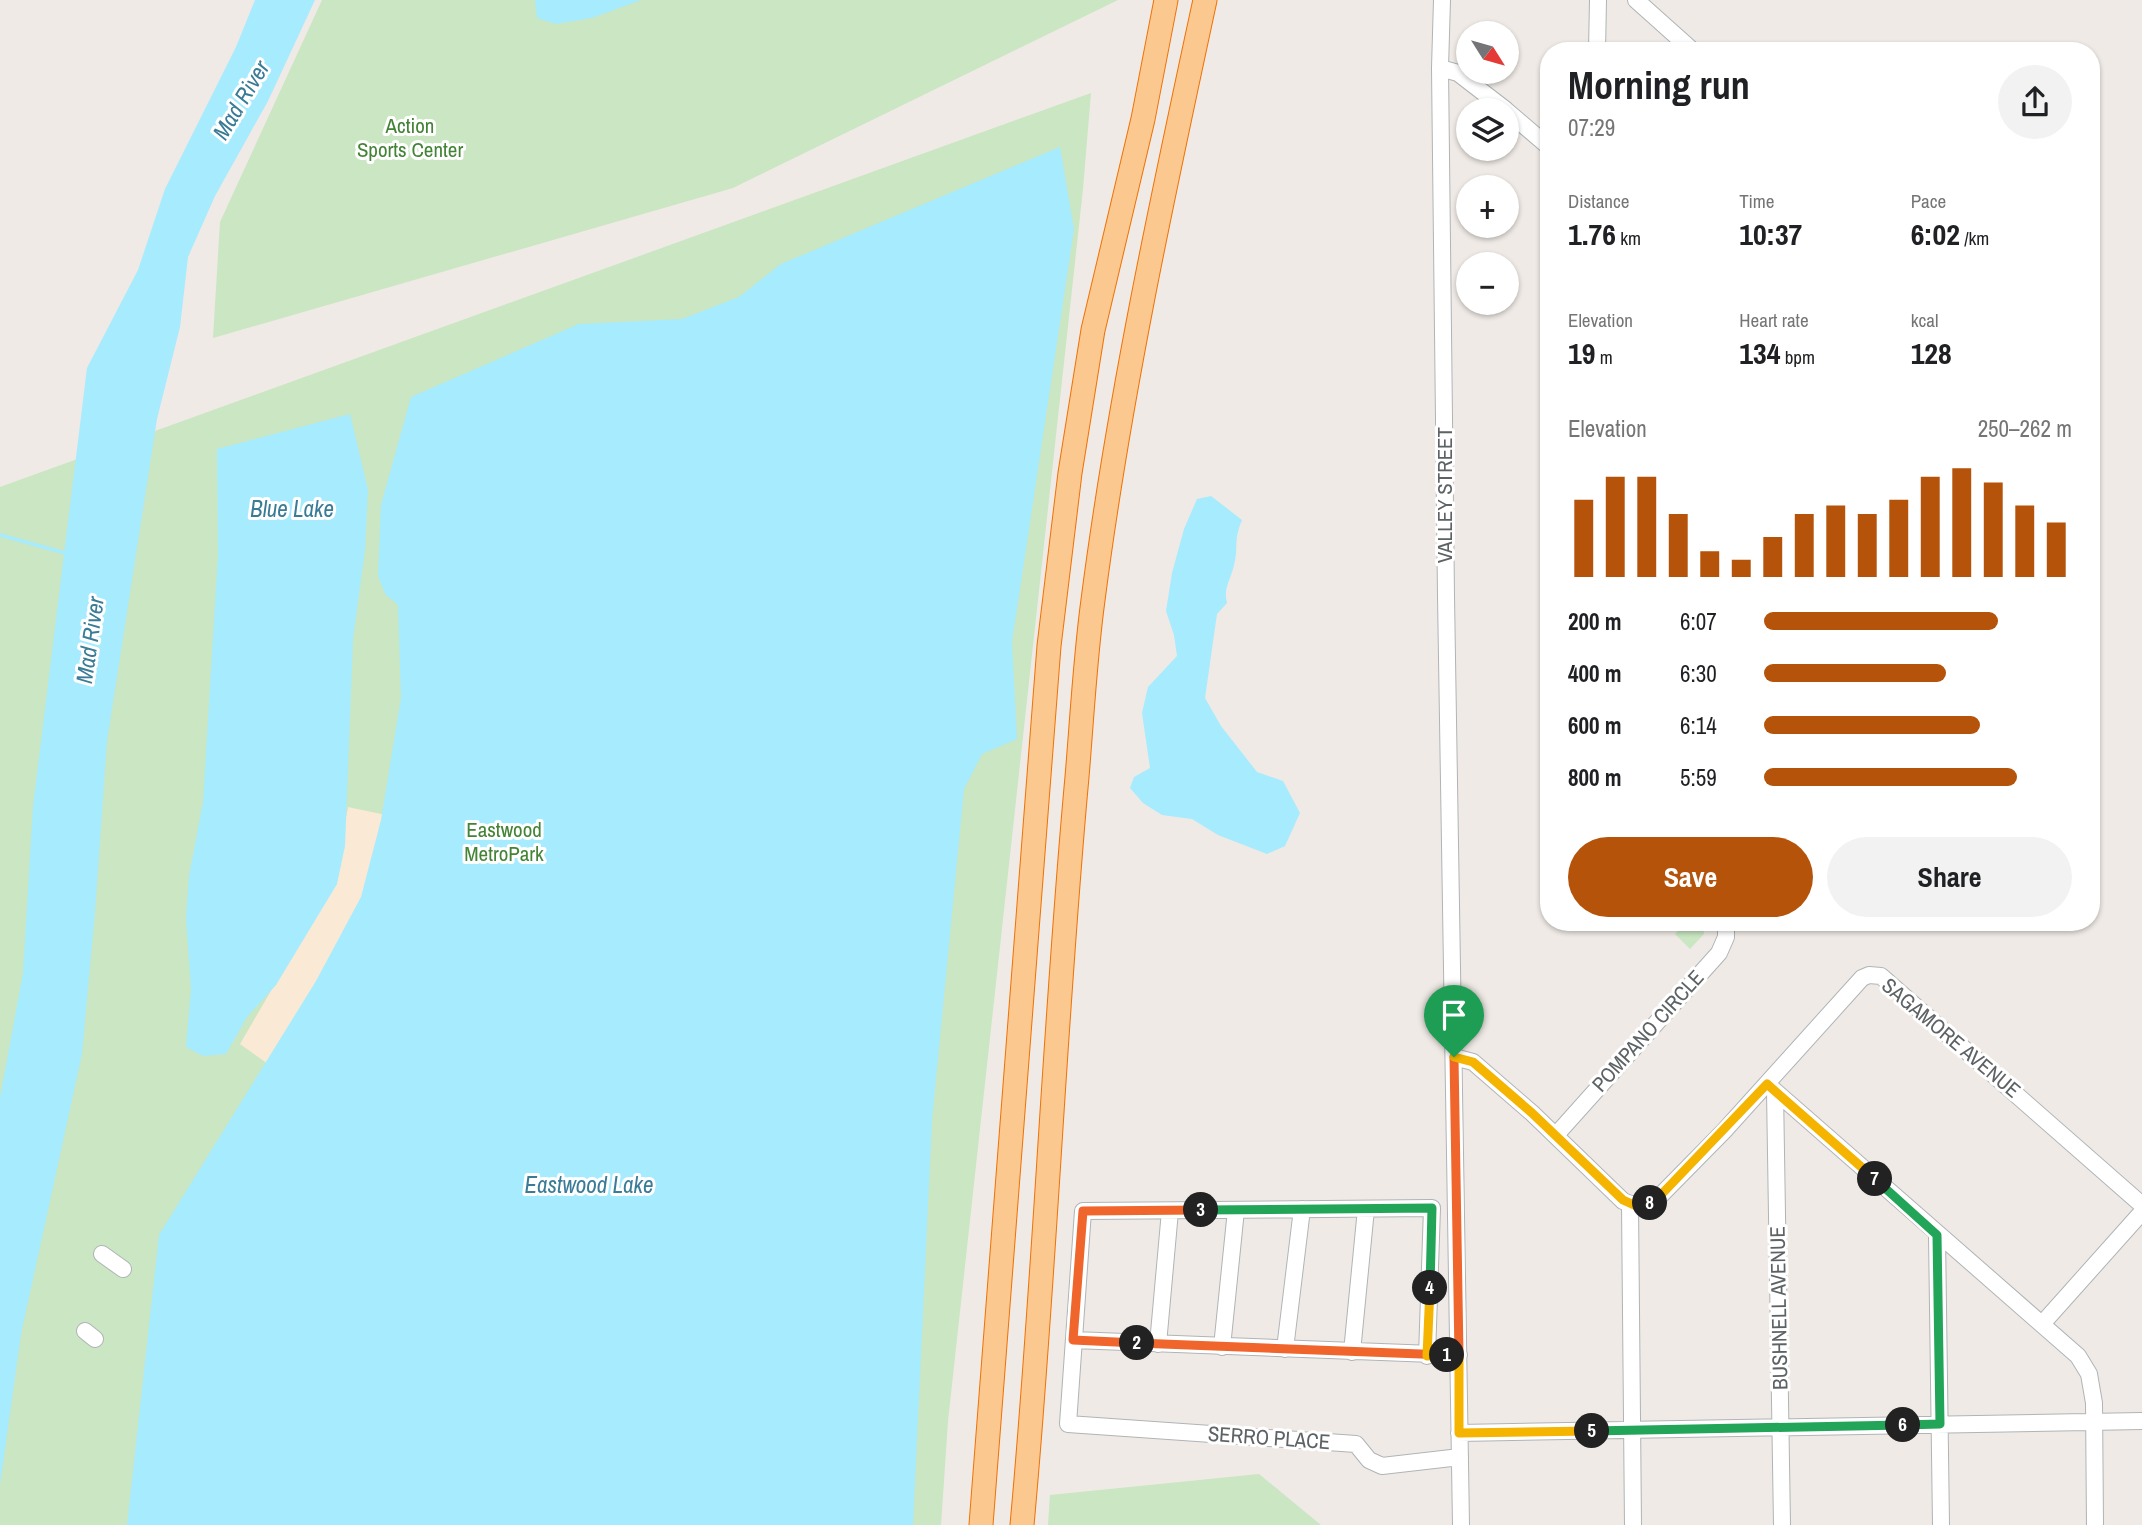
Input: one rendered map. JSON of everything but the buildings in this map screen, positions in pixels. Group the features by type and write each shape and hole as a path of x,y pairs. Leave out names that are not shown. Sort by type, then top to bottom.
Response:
{"highway":[{"path":"981,1525 1049,646 1057,579 1070,472 1093,330 1143,119 1166,0"},
{"path":"1022,1525 1036,1379 1068,872 1092,603 1118,432 1205,0"}],"street":[{"name":"VALLEY STREET","path":"1442,0 1440,68 1446,596 1461,1525"},
{"path":"1597,42 1598,0"},
{"path":"1636,0 1683,42"},
{"path":"1440,68 1458,73 1490,98"},
{"path":"1519,122 1540,139"},
{"name":"POMPANO CIRCLE","path":"1556,1135 1719,953 1726,931"},
{"name":"SAGAMORE AVENUE","path":"1630,1204 1642,1205 1657,1199 1771,1087 1862,978 1869,975 1881,976 2142,1205"},
{"path":"1454,1057 1473,1062 1556,1135 1615,1194 1630,1204 1633,1525"},
{"path":"1771,1087 2083,1363 2092,1385 2095,1422 2095,1525"},
{"name":"BUSHNELL AVENUE","path":"1771,1087 1782,1525"},
{"path":"1427,1356 1432,1208 1083,1211 1073,1340 1427,1356 1459,1355"},
{"path":"1285,1349 1301,1209"},
{"path":"1352,1352 1366,1209"},
{"path":"1158,1344 1170,1210"},
{"path":"1222,1347 1236,1210"},
{"path":"2042,1324 2142,1212"},
{"path":"1937,1235 1941,1525"},
{"path":"102,1254 123,1269"},
{"name":"SERRO PLACE","path":"1073,1340 1068,1424 1356,1444 1369,1460 1382,1466 1460,1457"},
{"path":"1459,1433 2142,1421"}],"green space":[{"name":"Action Sports Center","path":"322,0 1118,0 733,188 213,338 220,222"},
{"name":"Eastwood Lake","path":"1091,93 1083,189 948,1421 941,1525 0,1525 0,487"},
{"path":"1678,931 1704,931 1704,934 1690,949 1675,934"},
{"path":"1259,1474 1321,1525 1048,1525 1050,1495"}],"sand":[{"path":"348,807 386,815 373,871 351,922 268,1064 240,1044 325,898 336,873"}],"water":[{"name":"Mad River","path":"255,0 315,0 268,101 215,196 188,257 180,327 157,419 107,741 82,1054 21,1334 0,1485 0,1098 23,973 33,806 87,368 138,270 165,189 236,47"},
{"path":"535,0 641,0 592,18 556,24 537,18"},
{"name":"Eastwood Lake","path":"1060,147 1074,229 1012,642 1017,739 982,754 964,789 932,1120 913,1525 127,1525 159,1235 316,981 361,897 381,820 401,698 398,605 385,594 378,576 381,505 411,397 579,324 682,319 739,297 781,264"},
{"name":"Blue Lake","path":"350,414 368,490 365,550 353,639 345,846 337,884 276,985 247,1017 226,1054 203,1056 186,1047 191,989 186,918 189,876 203,802 218,554 217,449"},
{"path":"1211,496 1242,520 1227,588 1227,603 1217,614 1205,698 1221,726 1257,772 1283,781 1300,813 1285,846 1267,854 1218,835 1192,819 1162,815 1143,803 1130,788 1134,777 1150,768 1142,713 1148,687 1177,656 1166,611 1172,573 1184,529 1197,499"}],"waterway":[{"path":"0,535 65,553"}],"route":[{"path":"1454,1057 1459,1355 1427,1356 1073,1340 1083,1211 1432,1208 1427,1356 1459,1355 1459,1433 1940,1424 1937,1235 1767,1084 1657,1199 1650,1203 1634,1205 1615,1194 1556,1135 1473,1062 1454,1057"}],"park label":[{"name":"Eastwood MetroPark","path":"504,842"}]}
